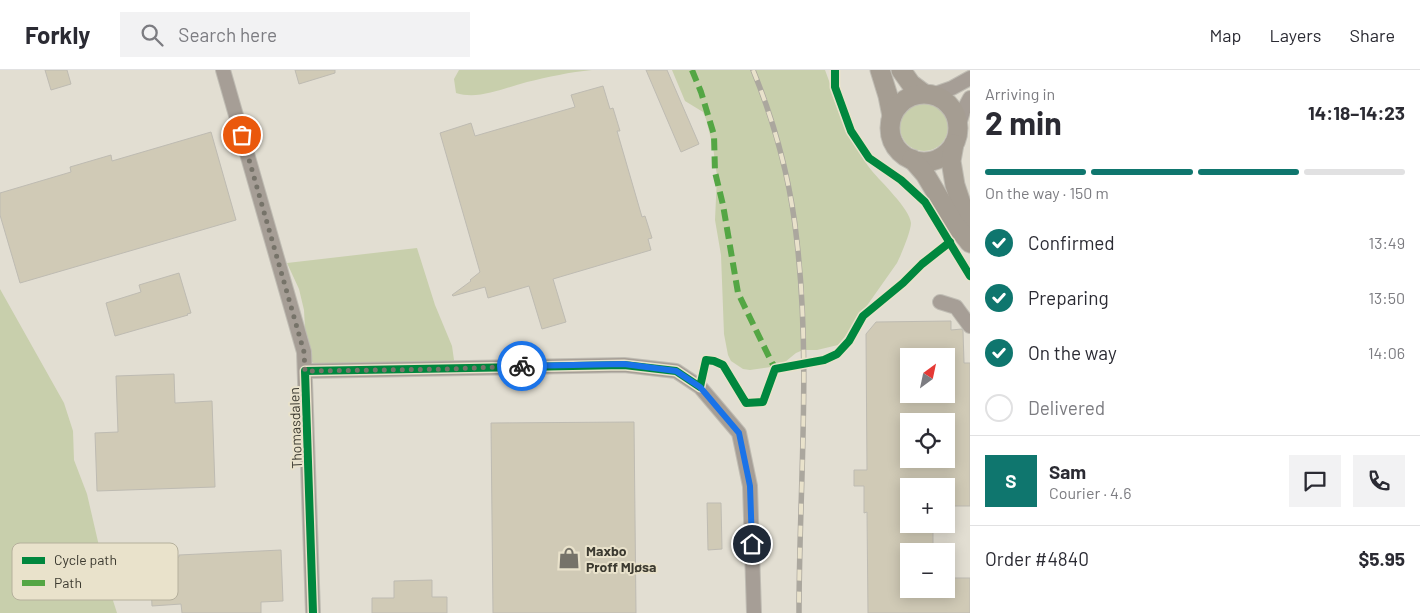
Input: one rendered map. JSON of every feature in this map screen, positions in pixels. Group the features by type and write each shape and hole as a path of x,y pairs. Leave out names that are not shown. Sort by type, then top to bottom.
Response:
{"main road":[{"path":"880,70 892,116 890,129 893,142 925,174 954,224 970,243"},
{"path":"901,70 911,84 928,94 943,99 957,117 956,136 951,161 955,185 970,230"},
{"path":"892,116 899,105 910,97 928,94"},
{"path":"912,159 924,162 936,160 946,154 956,136"}],"street":[{"path":"223,70 304,352 305,371"},
{"path":"928,94 952,88 970,78"},
{"path":"956,136 963,111 970,98"},
{"path":"940,302 956,307 970,326"},
{"name":"Thomasdalen","path":"314,613 305,371 624,364 676,371 700,387 739,433 750,486 754,613"}],"green space":[{"path":"459,70 592,70 527,82 483,94 465,95 456,93 454,79"},
{"path":"672,70 825,70 857,148 872,171 901,203 911,223 908,237 897,263 838,345 817,350 803,350 785,362 771,367 743,369 731,361 724,334 721,255 715,220 717,176 713,147 703,112 685,101"},
{"path":"919,103 929,103 941,110 948,122 948,132 941,144 929,151 919,151 911,147 904,140 900,132 900,122 904,114 911,107"},
{"path":"417,248 435,305 452,346 454,360 451,367 322,370 310,360 306,347 304,310 299,289 287,263"},
{"path":"0,289 64,403 73,431 74,460 87,494 98,543 12,543 12,600 113,600 117,613 0,613"}],"building":[{"path":"45,70 67,70 71,84 51,90"},
{"path":"295,70 335,70 335,73 299,84"},
{"path":"646,70 667,70 699,144 681,152"},
{"path":"603,86 610,109 613,108 620,131 617,131 642,217 645,216 652,238 648,239 651,250 553,279 566,322 542,329 529,286 488,298 485,287 453,296 480,272 440,133 471,123 475,136 575,107 571,95"},
{"path":"211,132 236,220 20,283 0,215 0,193 71,172 70,167 111,155 112,161"},
{"path":"179,273 191,313 115,336 106,303 141,292 139,285"},
{"path":"951,321 951,330 962,329 963,331 964,363 970,363 970,506 955,506 955,478 900,478 900,533 933,533 933,543 900,543 900,598 955,598 955,578 970,578 970,613 868,613 867,512 864,513 864,486 854,486 854,470 867,470 866,334 876,322"},
{"path":"174,374 175,403 212,401 215,487 97,491 95,433 118,432 116,376"},
{"path":"634,422 636,613 493,613 491,423"},
{"path":"707,503 721,503 722,549 708,550"},
{"path":"281,550 283,601 261,602 261,613 182,613 181,604 152,606 152,600 178,600 179,555"},
{"path":"432,580 432,597 447,597 447,613 372,613 372,598 394,598 394,581"}],"railway":[{"path":"753,70 775,133 791,198 801,288 804,381 799,613"}],"marked path":[{"path":"692,70 714,135 715,172 723,205 738,293 772,363 777,368"}],"cycle path":[{"path":"835,70 835,87 851,131 869,158 901,180 925,202 970,276"},
{"path":"313,613 305,371 624,365 676,371 700,387 706,360 723,365 746,403 763,402 775,369 824,360 837,354 849,341 863,316 950,242"}],"way so far":[{"path":"242,135 304,352 305,371 522,366"}],"place":[{"name":"Maxbo Proff Mjøsa","path":"569,558"}],"route":[{"path":"522,366 624,364 676,371 700,387 739,433 750,486 752,544"}]}
